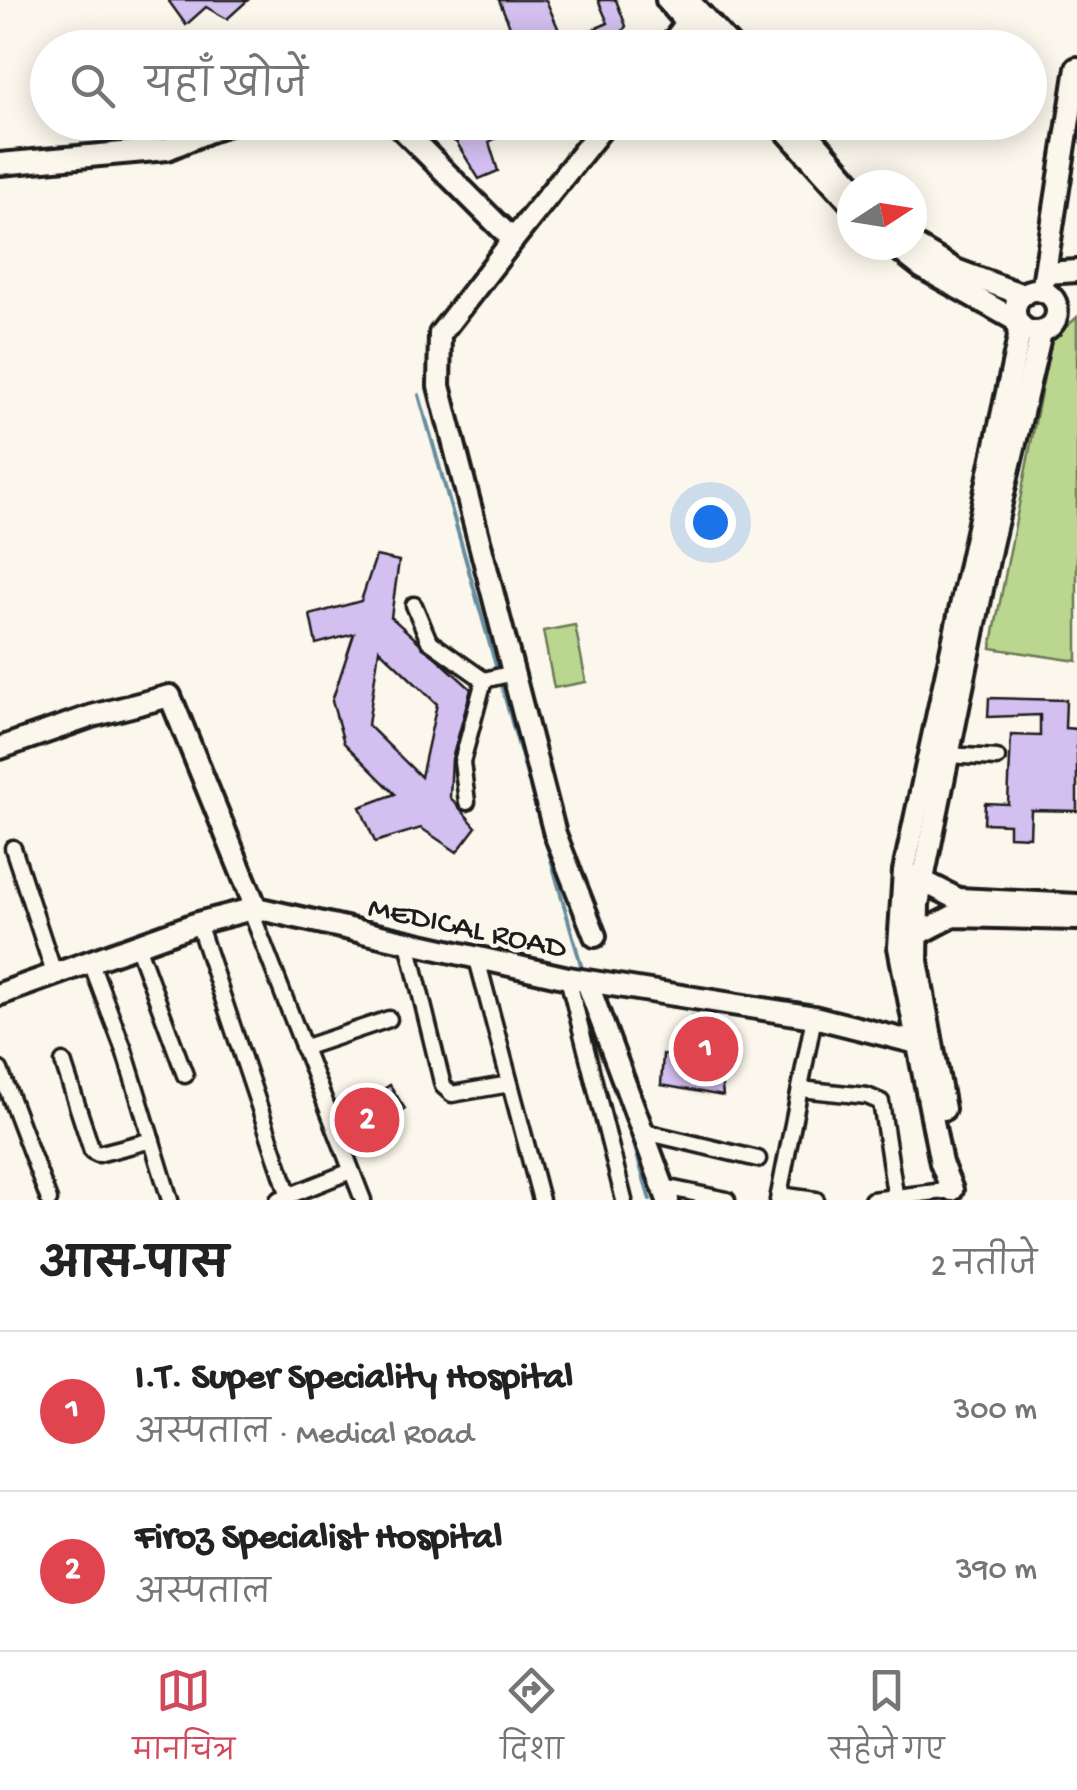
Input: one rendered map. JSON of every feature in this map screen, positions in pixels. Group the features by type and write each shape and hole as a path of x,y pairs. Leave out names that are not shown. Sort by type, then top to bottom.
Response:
{"street":[{"path":"668,0 693,30"},
{"path":"688,0 716,30"},
{"path":"682,30 687,23"},
{"path":"1037,286 1070,140 1077,68"},
{"path":"0,164 167,148 187,140"},
{"path":"414,140 513,240"},
{"path":"594,140 440,334 439,386 554,834 595,936"},
{"path":"794,140 837,187"},
{"path":"814,140 841,170"},
{"path":"925,1045 898,946 1003,456 1056,304 1037,286 956,270 927,253"},
{"path":"913,260 1017,320 1026,330 1048,326 1077,298"},
{"path":"872,1200 952,1190 940,1163 925,1045 914,876 948,755 1003,456 1017,357 1016,304 1037,286 1077,271"},
{"path":"414,605 430,641 484,680 513,673"},
{"path":"467,802 462,762 484,680"},
{"path":"0,748 92,716 170,696 363,1200"},
{"path":"948,755 997,758"},
{"path":"13,848 54,973"},
{"path":"914,876 958,899 1077,905"},
{"name":"MEDICAL ROAD","path":"0,994 198,923 253,908 477,960 814,1017 925,1045"},
{"path":"916,935 952,916 1077,919"},
{"path":"198,923 284,1198 351,1171"},
{"path":"408,943 444,1086 452,1094 510,1084"},
{"path":"137,945 185,1075"},
{"path":"90,960 170,1200"},
{"path":"477,960 541,1200"},
{"path":"578,980 645,1132 666,1193 727,1200"},
{"path":"578,980 624,1200"},
{"path":"814,1017 778,1197 816,1200"},
{"path":"303,1048 390,1019"},
{"path":"63,1062 92,1151 98,1154 152,1140"},
{"path":"0,1070 48,1200"},
{"path":"800,1088 866,1096 881,1102 895,1197"},
{"path":"645,1132 758,1159"}],"green space":[{"path":"1077,317 1077,661 991,648 1051,341"},
{"path":"575,625 586,682 554,688 543,631"}],"building":[{"path":"168,0 248,0 227,19 206,7 186,25"},
{"path":"499,0 546,0 559,30 512,30"},
{"path":"598,0 616,0 626,26 624,30 592,30 608,23"},
{"path":"452,140 493,140 489,142 498,171 479,179"},
{"path":"376,556 399,561 391,617 471,689 452,759 450,797 476,827 457,852 421,828 375,842 360,807 395,794 344,743 332,701 354,634 316,644 310,615 361,601","holes":["379,649 437,704 421,777 368,725"]},
{"path":"989,698 1066,700 1065,728 1077,729 1077,811 1031,810 1030,837 1009,836 1009,824 984,823 985,803 1008,804 1011,735 1040,736 1040,715 988,717"},
{"path":"714,1016 723,1096 661,1085 663,1054 696,1062 692,1017"},
{"path":"390,1085 405,1109 364,1138 348,1112"}],"waterway":[{"path":"419,395 583,972"},
{"path":"623,1106 650,1200"}],"place":[{"name":"I.T. Super Speciality Hospital","path":"706,1049"},
{"name":"Firoz Specialist Hospital","path":"367,1120"}]}
